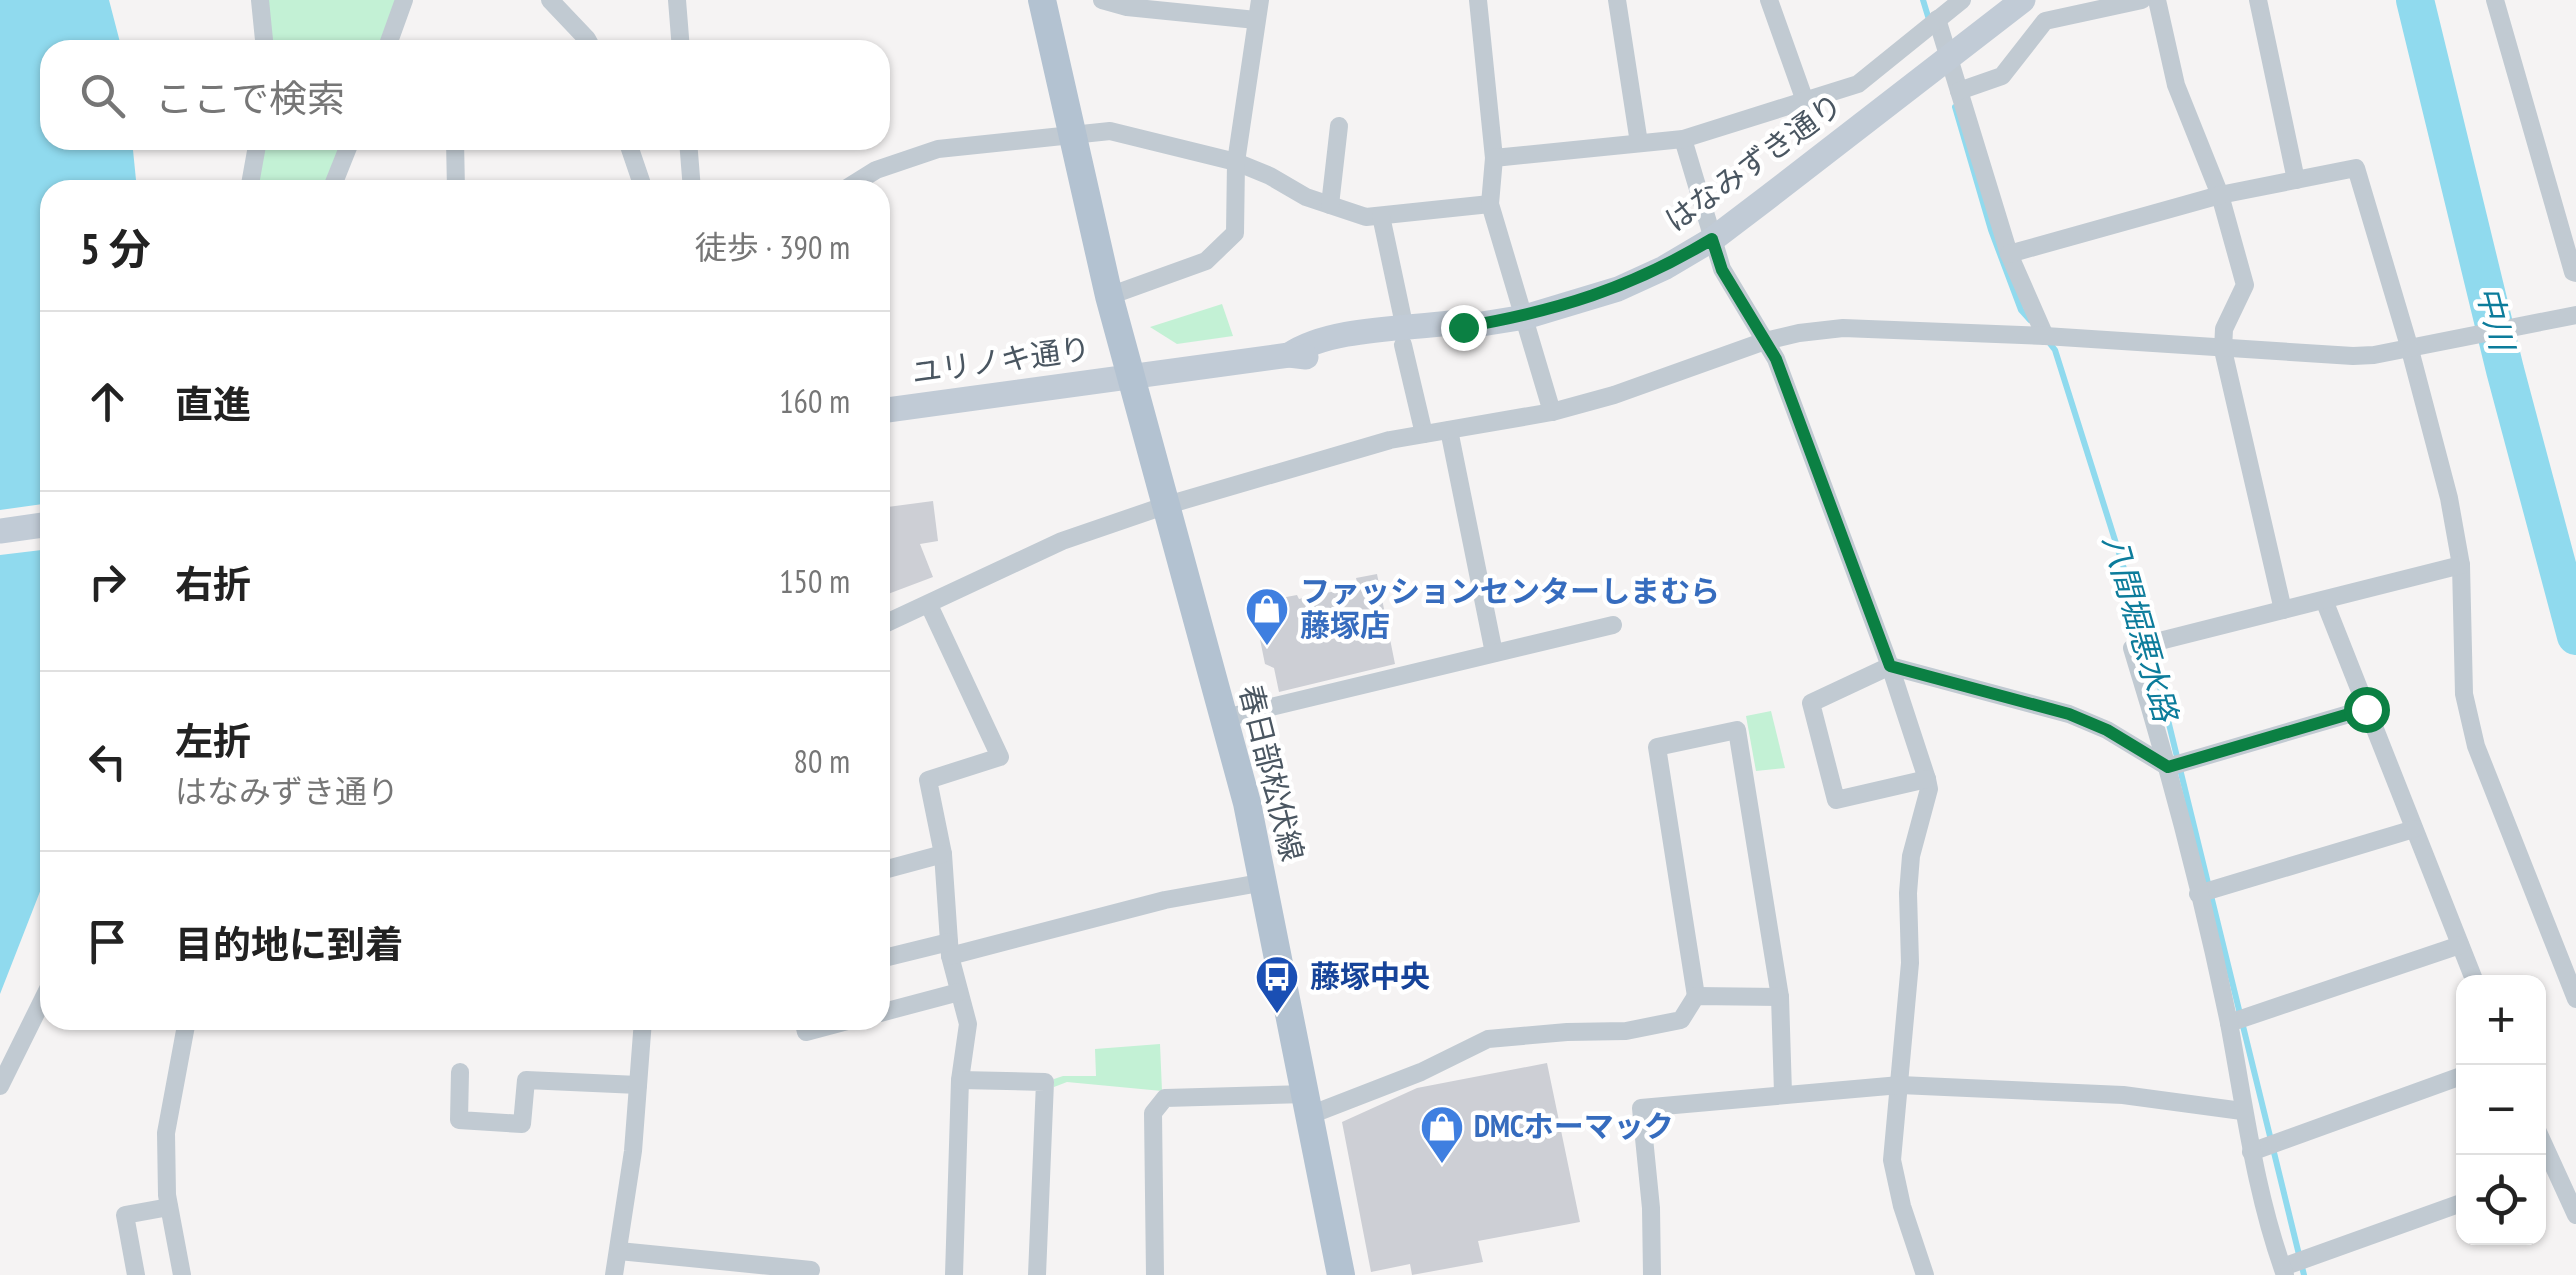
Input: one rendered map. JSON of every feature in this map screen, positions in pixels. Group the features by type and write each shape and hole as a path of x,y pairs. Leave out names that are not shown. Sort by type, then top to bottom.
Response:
{"main road":[{"name":"春日部松伏線","path":"1042,0 1109,296 1225,718 1264,882 1342,1275"}],"street":[{"path":"260,0 264,40"},
{"path":"390,40 404,0"},
{"path":"550,0 587,40"},
{"path":"677,0 680,40"},
{"path":"1102,0 1126,7 1174,5 1256,20"},
{"path":"1109,296 1206,261 1234,233 1236,162 1260,0"},
{"path":"1478,0 1494,158 1490,204 1552,412"},
{"path":"1617,0 1638,143"},
{"path":"1769,0 1804,102"},
{"path":"1494,158 1683,139 1858,84 1962,0"},
{"name":"はなみずき通り","path":"1130,376 1289,354 1320,340 1404,337 1450,323 1463,327 1525,317 1618,289 1664,268 1712,239 2023,0"},
{"path":"1959,91 2002,76 2045,21 2142,0"},
{"path":"2157,0 2176,85 2220,196 2245,286 2224,330 2224,350 2283,610"},
{"path":"2258,0 2296,180"},
{"path":"2495,0 2576,272"},
{"path":"1930,25 1951,56 2009,254 2045,336"},
{"path":"1330,205 1340,126"},
{"path":"860,180 876,170 938,149 1110,131 1236,162 1306,197 1366,218 1490,204"},
{"path":"1683,139 1722,270 1776,359 1890,666 1927,779 1929,789 1912,856 1908,893 1910,963 1892,1160 1902,1206 1925,1275"},
{"path":"251,180 256,150"},
{"path":"336,180 348,150"},
{"path":"455,150 456,180"},
{"path":"630,150 641,180"},
{"path":"689,150 691,180"},
{"path":"2009,254 2220,196 2356,168 2416,345 2449,498 2462,565 2464,694 2476,746 2576,999"},
{"path":"1381,216 1424,434"},
{"path":"890,622 1062,541 1164,506 1390,440 1552,412 1799,332 1843,328 2045,336 2352,356 2576,315"},
{"name":"ユリノキ通り","path":"890,410 1130,376"},
{"path":"1449,430 1494,653"},
{"path":"0,531 40,525"},
{"path":"2456,1205 2284,1271 2251,1152 2229,1024 2168,767 2132,648 2462,565"},
{"path":"2324,600 2472,975"},
{"path":"929,605 1000,757 928,780 943,854 949,949 968,1024 960,1080 954,1275"},
{"path":"1225,718 1614,625"},
{"path":"1927,779 1836,800 1811,703 1890,666 2069,714 2107,730 2168,767 2366,709"},
{"path":"1155,1275 1153,1114 1165,1098 1308,1104 1421,1072 1488,1039 1626,1031 1680,1020 1696,996 1657,746 1737,730 1780,997 1782,1093"},
{"path":"2198,894 2414,829"},
{"path":"890,868 943,854"},
{"path":"890,957 949,949 1164,900 1264,882"},
{"path":"2229,1024 2460,946"},
{"path":"890,1009 959,992"},
{"path":"1696,996 1780,997"},
{"path":"0,1086 40,1005"},
{"path":"182,1275 169,1207 166,1133 185,1030"},
{"path":"614,1275 642,1030"},
{"path":"460,1072 459,1120 522,1124 526,1080 638,1086"},
{"path":"2251,1152 2456,1078"},
{"path":"960,1080 1045,1082 1037,1275"},
{"path":"1652,1275 1651,1208 1642,1108 1782,1093 1900,1086 2123,1095 2242,1111"},
{"path":"2547,1172 2576,1215"},
{"path":"136,1275 125,1215 169,1207"},
{"path":"618,1251 771,1270 811,1270"}],"green space":[{"path":"265,0 396,0 381,40 270,40"},
{"path":"263,150 338,150 327,180 258,180"},
{"path":"1222,304 1233,336 1177,344 1150,327"},
{"path":"1771,711 1785,768 1756,771 1746,716"},
{"path":"1160,1044 1162,1091 1067,1082 1054,1087 1054,1079 1063,1076 1096,1076 1095,1049"}],"water":[{"path":"0,0 109,0 119,40 40,40 40,150 133,150 136,180 40,180 40,892 0,994"}],"pier":[{"path":"40,504 40,550 0,555 0,510"}],"building":[{"path":"933,501 938,541 920,544 933,577 890,593 890,507"},
{"path":"1377,574 1395,664 1279,692 1274,668 1265,664 1254,610 1259,602 1297,595 1299,599 1358,586 1356,578"},
{"path":"1547,1063 1580,1222 1478,1241 1483,1262 1412,1275 1410,1264 1371,1272 1342,1122 1417,1088"}],"waterway":[{"name":"八間堀悪水路","path":"1923,0 1930,23"},
{"name":"中川","path":"2415,0 2505,370 2576,636"},
{"name":"八間堀悪水路","path":"1955,107 1991,230 2021,310 2030,320"},
{"name":"八間堀悪水路","path":"2048,341 2055,350 2155,667 2304,1275"}],"place":[{"name":"ファッションセンターしまむら 藤塚店","path":"1267,647"},
{"name":"藤塚中央","path":"1277,1015"},
{"name":"DMCホーマック","path":"1442,1165"}],"route":[{"path":"1463,327 1525,317 1618,289 1664,268 1712,239 1722,270 1776,359 1890,666 2069,714 2107,730 2168,767 2366,709"}]}
